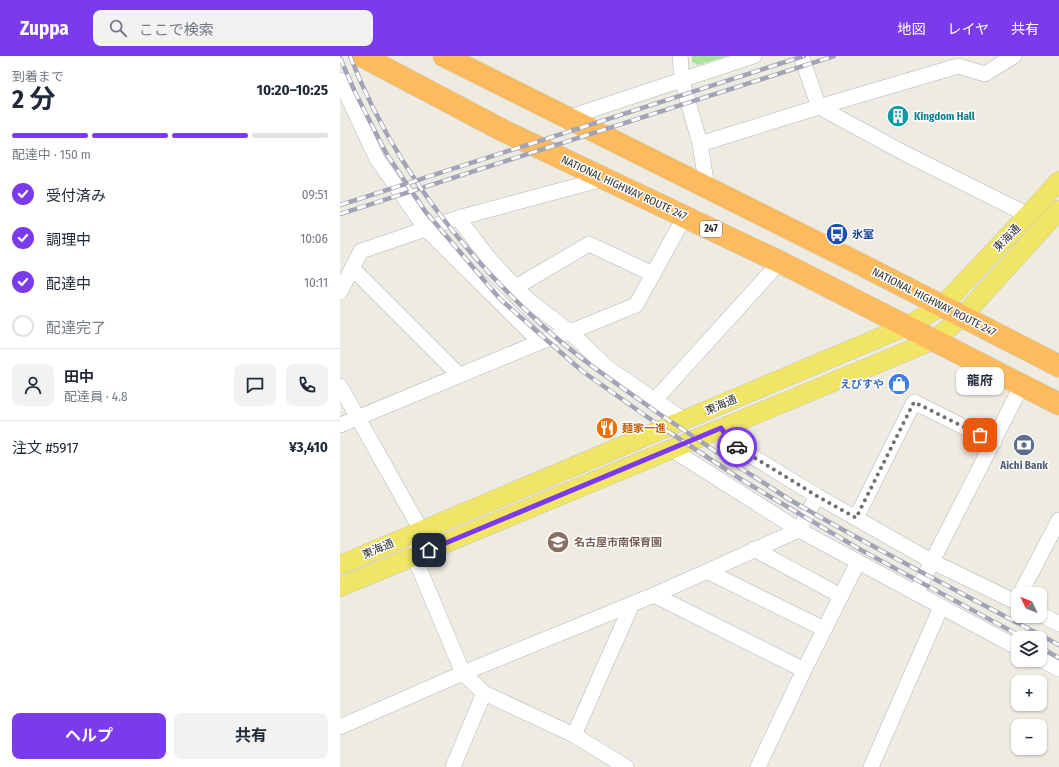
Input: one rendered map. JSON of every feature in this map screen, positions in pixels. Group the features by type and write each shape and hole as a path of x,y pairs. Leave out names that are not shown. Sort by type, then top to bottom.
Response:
{"highway":[{"name":"NATIONAL HIGHWAY ROUTE 247","path":"362,56 502,130 780,262 1059,404"},
{"name":"NATIONAL HIGHWAY ROUTE 247","path":"452,58 567,118 707,187 1059,366"}],"main road":[{"name":"東海通","path":"340,565 907,326 942,306 1028,216 1059,181"},
{"name":"東海通","path":"340,587 934,340 962,317 1056,220"}],"street":[{"path":"680,56 682,80 700,144 707,187"},
{"path":"567,118 754,56"},
{"path":"801,56 818,107 1028,216"},
{"path":"700,144 818,107 958,66 985,74 1014,56"},
{"path":"340,83 377,159 426,229 540,342"},
{"path":"340,292 362,251 458,218 603,179"},
{"path":"340,425 540,342 570,332 636,305 685,216"},
{"path":"458,218 491,261 528,300 570,332 609,369 684,420"},
{"path":"516,287 589,244 653,274"},
{"path":"654,401 780,262"},
{"path":"352,268 459,375"},
{"path":"916,593 1022,385"},
{"path":"340,386 421,530 414,556 463,673 484,693 574,736 626,767"},
{"path":"856,518 914,402 994,442"},
{"path":"721,428 732,444 817,496 933,562 1011,596"},
{"path":"671,449 799,530 1011,644"},
{"path":"340,727 463,673 708,572 754,549 799,530 817,496"},
{"path":"1024,587 1059,520"},
{"path":"754,549 841,596"},
{"path":"758,767 858,562"},
{"path":"708,572 824,629"},
{"path":"654,595 804,670"},
{"path":"574,736 632,604"},
{"path":"871,767 941,606"},
{"path":"1047,618 1059,624"},
{"path":"1047,663 1059,669"},
{"path":"453,767 484,693"}],"green space":[{"path":"692,56 728,56 698,65 692,62"}],"railway":[{"path":"350,56 367,95 386,132 431,203 484,268 557,339 600,372 658,413 792,501 1059,645"},
{"path":"340,205 804,56"},
{"path":"340,214 834,56"},
{"path":"340,58 355,92 386,153 425,211 500,299 582,371 663,428 742,480 861,550 1011,631"},
{"path":"1047,651 1059,658"}],"way so far":[{"path":"737,447 856,518 914,402 980,435"}],"place":[{"name":"Kingdom Hall","path":"898,116"},
{"name":"氷室","path":"837,234"},
{"name":"えびすや","path":"899,384"},
{"name":"麺家一進","path":"607,428"},
{"name":"龍府","path":"980,435"},
{"name":"Aichi Bank","path":"1024,445"},
{"name":"名古屋市南保育園","path":"558,542"}],"route":[{"path":"429,550 721,428 732,444 737,447"}]}
